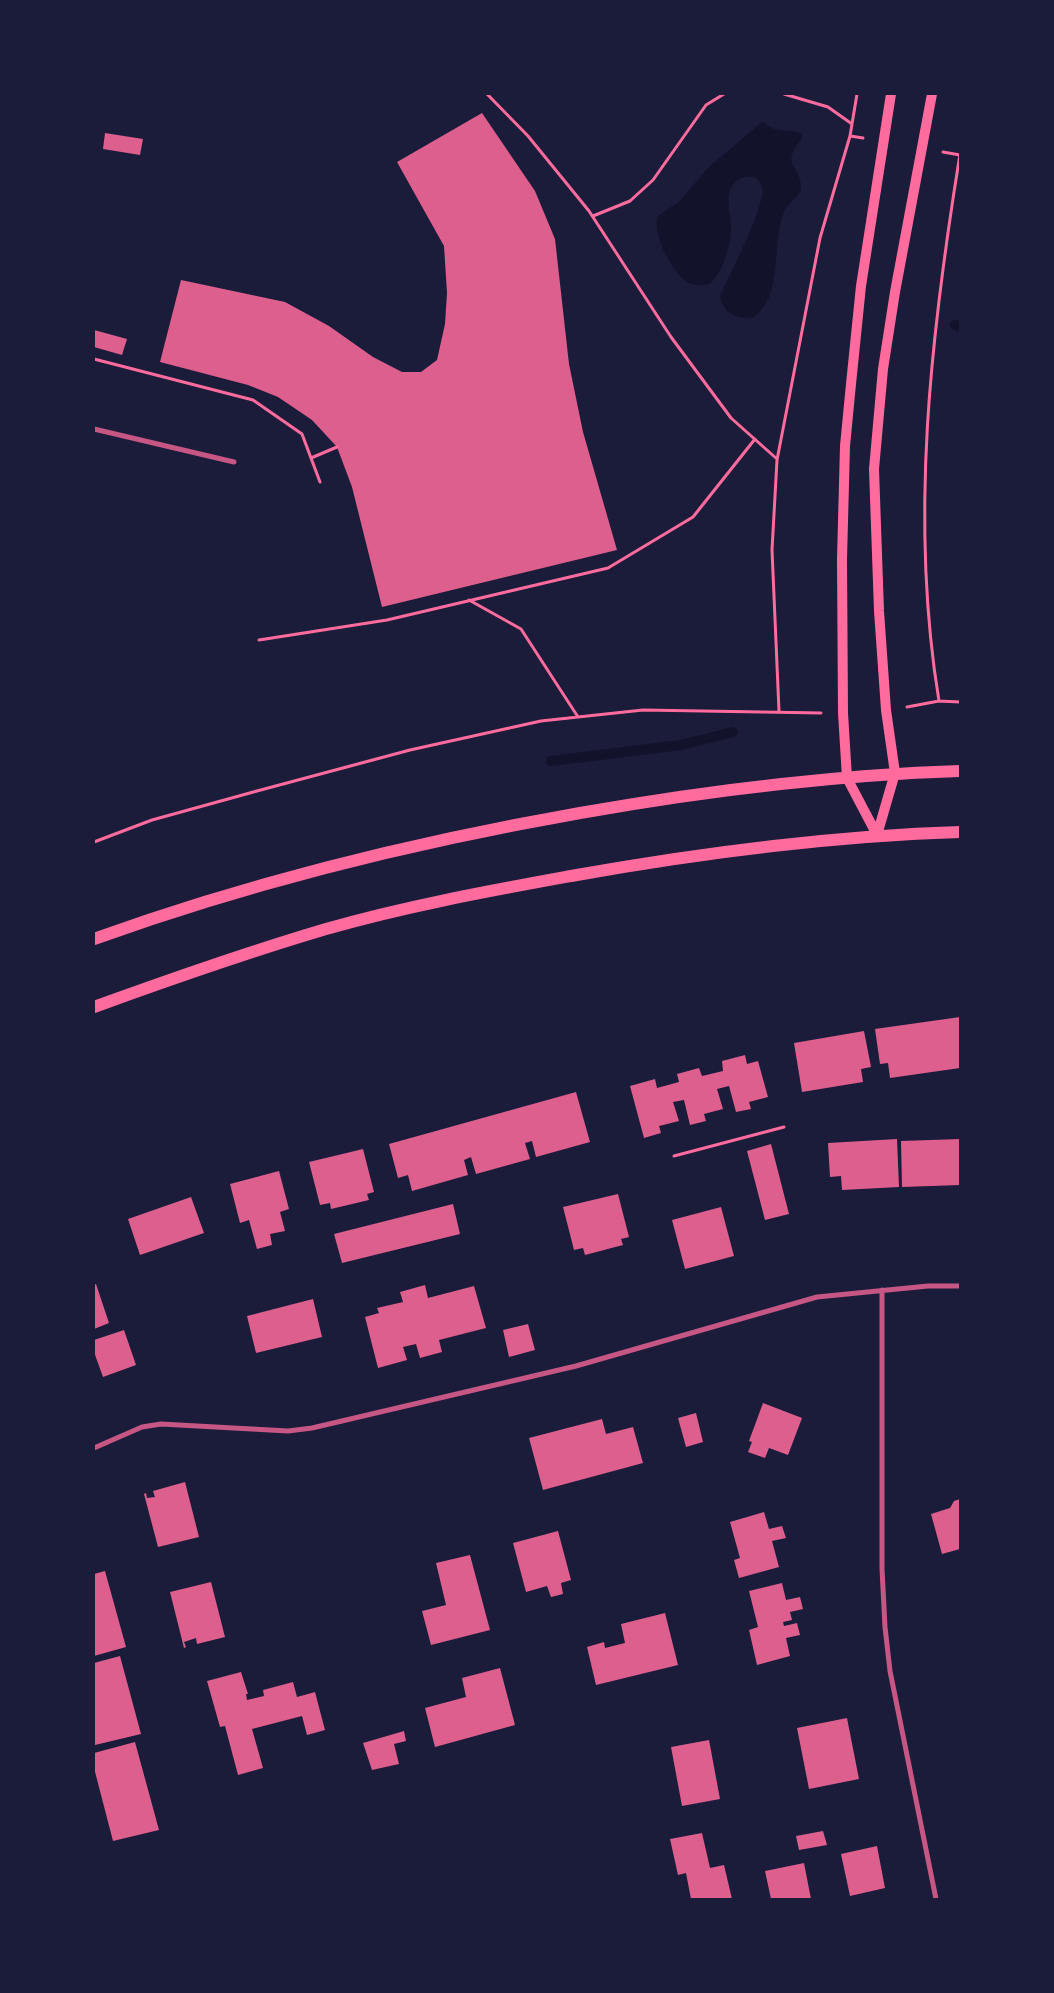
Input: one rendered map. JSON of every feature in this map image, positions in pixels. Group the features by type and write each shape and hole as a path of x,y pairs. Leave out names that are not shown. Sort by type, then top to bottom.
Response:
{"main road":[{"path":"877,834 847,778 842,631 846,446 861,286 891,94"},
{"path":"877,834 895,774 886,710 878,611 874,469 884,369 895,292 932,94"},
{"path":"94,939 159,916 321,868 497,828 672,797 847,778 960,771"},
{"path":"94,1007 195,970 328,929 492,890 669,859 877,834 960,832"}],"street":[{"path":"94,429 234,462"},
{"path":"94,1448 142,1426 161,1424 280,1430 312,1428 576,1366 818,1297 882,1290 960,1286"},
{"path":"882,1290 882,1569 885,1627 890,1670 936,1899"}],"path":[{"path":"487,94 528,136 593,216 671,337 731,418 777,460"},
{"path":"593,216 630,201 653,180 706,105 724,94"},
{"path":"784,94 828,107 852,124"},
{"path":"94,842 152,820 410,750 542,721 643,710 779,711 772,550 777,460 820,238 852,124 857,94"},
{"path":"939,701 932,656 924,543 930,394 960,154"},
{"path":"94,359 253,400 302,434 320,482"},
{"path":"258,640 387,620 608,568 693,517 755,439"},
{"path":"311,458 337,447"},
{"path":"468,600 521,629 578,718"},
{"path":"674,1156 784,1128"}],"shaded area":[{"path":"762,122 774,129 802,134 802,138 795,148 791,161 798,174 801,190 786,208 783,215 773,284 769,297 763,308 753,318 747,318 736,316 728,311 724,307 720,296 759,208 762,186 759,181 751,177 741,178 736,181 730,190 728,199 731,228 730,242 722,266 709,284 694,285 680,276 664,251 657,232 657,223 658,216 680,201 708,168"}],"building":[{"path":"482,113 535,191 555,239 569,364 583,432 617,550 382,607 352,487 337,447 312,420 278,397 248,385 160,362 181,280 285,302 329,326 373,357 402,372 421,372 437,360 445,324 447,293 444,246 397,162"},
{"path":"105,133 143,139 140,155 103,149"},
{"path":"94,330 127,339 122,355 94,347"},
{"path":"960,1017 960,1068 890,1078 888,1063 880,1064 875,1029"},
{"path":"864,1031 871,1067 861,1069 863,1082 802,1092 794,1043"},
{"path":"745,1055 747,1064 758,1061 768,1097 749,1102 751,1109 736,1112 729,1086 717,1089 723,1109 704,1114 706,1121 690,1125 684,1100 673,1102 679,1121 659,1126 661,1133 644,1138 630,1086 655,1079 657,1088 679,1082 677,1074 699,1068 702,1076 723,1071 722,1061"},
{"path":"576,1092 590,1142 536,1157 532,1141 525,1143 530,1159 476,1174 471,1157 464,1160 468,1175 412,1191 408,1175 398,1178 389,1144"},
{"path":"897,1139 899,1187 842,1190 841,1176 830,1177 828,1143"},
{"path":"960,1139 960,1185 902,1187 901,1141"},
{"path":"771,1144 789,1214 765,1220 747,1151"},
{"path":"363,1149 374,1192 367,1194 369,1200 331,1209 330,1203 320,1205 309,1162"},
{"path":"279,1171 289,1209 280,1212 285,1231 270,1234 272,1245 257,1249 249,1220 240,1223 230,1184"},
{"path":"618,1194 629,1237 621,1239 623,1245 585,1255 583,1248 574,1250 563,1207"},
{"path":"191,1197 204,1233 140,1255 128,1219"},
{"path":"453,1204 460,1234 342,1263 334,1234"},
{"path":"721,1207 734,1256 685,1269 672,1220"},
{"path":"96,1284 109,1323 94,1329 94,1285"},
{"path":"425,1285 428,1298 474,1286 486,1328 439,1340 442,1352 420,1358 416,1344 403,1347 407,1360 378,1368 365,1317 379,1313 377,1308 403,1302 400,1292"},
{"path":"313,1299 322,1337 256,1353 247,1316"},
{"path":"528,1324 535,1350 509,1357 503,1330"},
{"path":"124,1330 136,1365 103,1377 94,1352 94,1340"},
{"path":"763,1403 802,1418 788,1455 769,1448 765,1458 748,1452 752,1442 749,1441"},
{"path":"696,1413 703,1442 686,1447 678,1418"},
{"path":"602,1419 606,1434 633,1427 643,1463 543,1490 529,1438"},
{"path":"185,1482 199,1537 158,1547 144,1494 146,1493 147,1498 155,1497 153,1491"},
{"path":"960,1499 960,1549 942,1554 931,1514 950,1508 954,1501"},
{"path":"764,1512 769,1529 782,1526 786,1538 772,1541 779,1567 739,1578 734,1560 740,1558 730,1522"},
{"path":"558,1531 571,1580 561,1583 563,1594 551,1597 547,1586 526,1592 513,1543"},
{"path":"470,1555 490,1630 431,1645 422,1611 446,1605 436,1563"},
{"path":"105,1571 126,1647 94,1656 94,1574"},
{"path":"211,1582 225,1637 197,1644 196,1638 184,1642 186,1647 184,1648 170,1592"},
{"path":"782,1583 786,1600 800,1597 803,1609 790,1612 792,1620 783,1622 784,1626 797,1623 800,1635 786,1638 790,1656 757,1665 749,1630 758,1627 749,1591"},
{"path":"665,1613 678,1665 596,1685 587,1647 604,1642 605,1648 625,1643 621,1624"},
{"path":"120,1656 141,1734 95,1745 94,1663"},
{"path":"500,1668 515,1725 435,1747 425,1708 466,1697 462,1678"},
{"path":"241,1672 248,1694 246,1694 247,1700 264,1696 263,1690 293,1682 297,1697 315,1692 325,1730 307,1735 302,1716 252,1729 263,1768 238,1775 225,1726 220,1727 207,1681"},
{"path":"847,1718 859,1779 809,1789 797,1728"},
{"path":"404,1731 406,1741 394,1744 399,1764 372,1770 363,1743"},
{"path":"709,1740 720,1799 682,1806 671,1747"},
{"path":"135,1742 159,1830 113,1841 94,1768 94,1753"},
{"path":"823,1831 827,1845 799,1850 796,1836"},
{"path":"702,1833 710,1868 724,1865 732,1899 691,1899 686,1873 678,1875 670,1839"},
{"path":"877,1846 885,1888 850,1896 841,1854"},
{"path":"804,1863 811,1899 771,1899 765,1871"}],"waterway":[{"path":"955,325 960,327"},
{"path":"551,761 681,745 733,732"}]}
